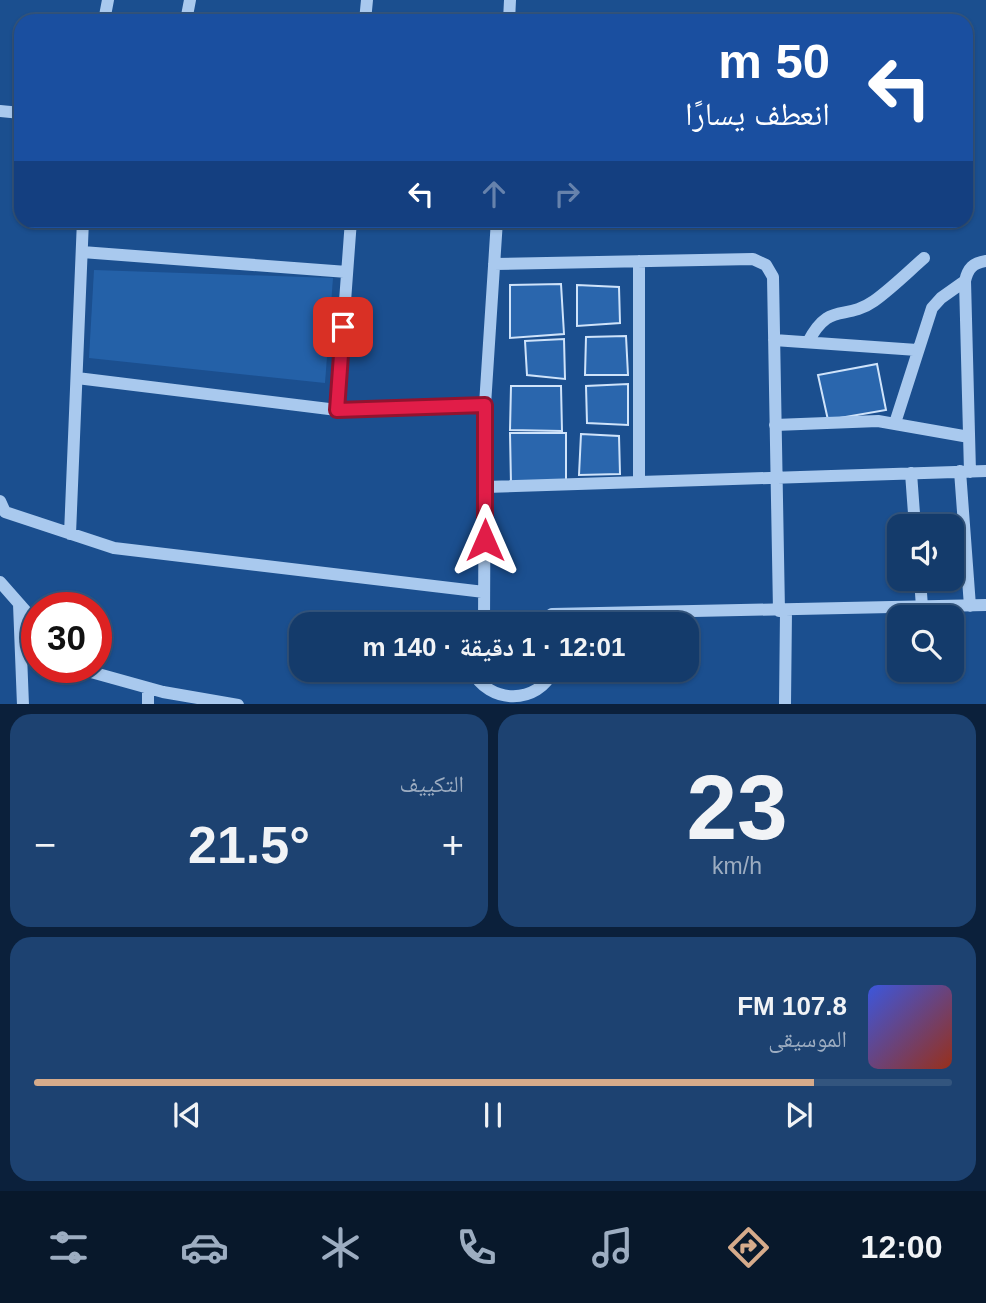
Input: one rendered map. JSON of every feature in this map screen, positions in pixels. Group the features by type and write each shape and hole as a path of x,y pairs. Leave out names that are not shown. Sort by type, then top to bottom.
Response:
{"street":[{"path":"70,534 83,228"},
{"path":"337,410 350,228"},
{"path":"484,612 485,405 496,228"},
{"path":"82,252 347,272"},
{"path":"808,342 823,320 873,302 924,258"},
{"path":"494,264 753,259 765,265 773,277 776,477 785,704"},
{"path":"639,261 639,481"},
{"path":"970,606 965,471 969,437 965,281 968,270 977,262 986,261"},
{"path":"895,423 932,308 965,281"},
{"path":"774,340 917,350"},
{"path":"77,378 337,410 485,405"},
{"path":"775,425 878,421 969,437"},
{"path":"485,487 986,471"},
{"path":"911,473 914,514"},
{"path":"0,501 5,512 114,548 484,592"},
{"path":"0,582 19,604 23,704"},
{"path":"964,606 986,605"},
{"path":"699,612 887,608"},
{"path":"112,678 148,688 233,704"},
{"path":"479,682 494,701 518,703 538,699 548,682"},
{"path":"148,688 148,704"}],"shaded area":[{"path":"94,270 333,278 325,383 89,358"}],"building":[{"path":"561,284 564,334 510,338 510,285"},
{"path":"577,285 619,287 620,323 577,326"},
{"path":"626,336 628,375 585,375 586,337"},
{"path":"564,339 565,379 527,375 525,341"},
{"path":"877,364 886,410 828,420 818,375"},
{"path":"628,384 628,425 587,423 586,386"},
{"path":"511,386 561,386 562,431 510,430"},
{"path":"510,433 566,433 566,482 511,484"},
{"path":"581,434 619,436 620,474 579,475"}],"route":[{"path":"343,327 337,410 485,405 485,540"}]}
